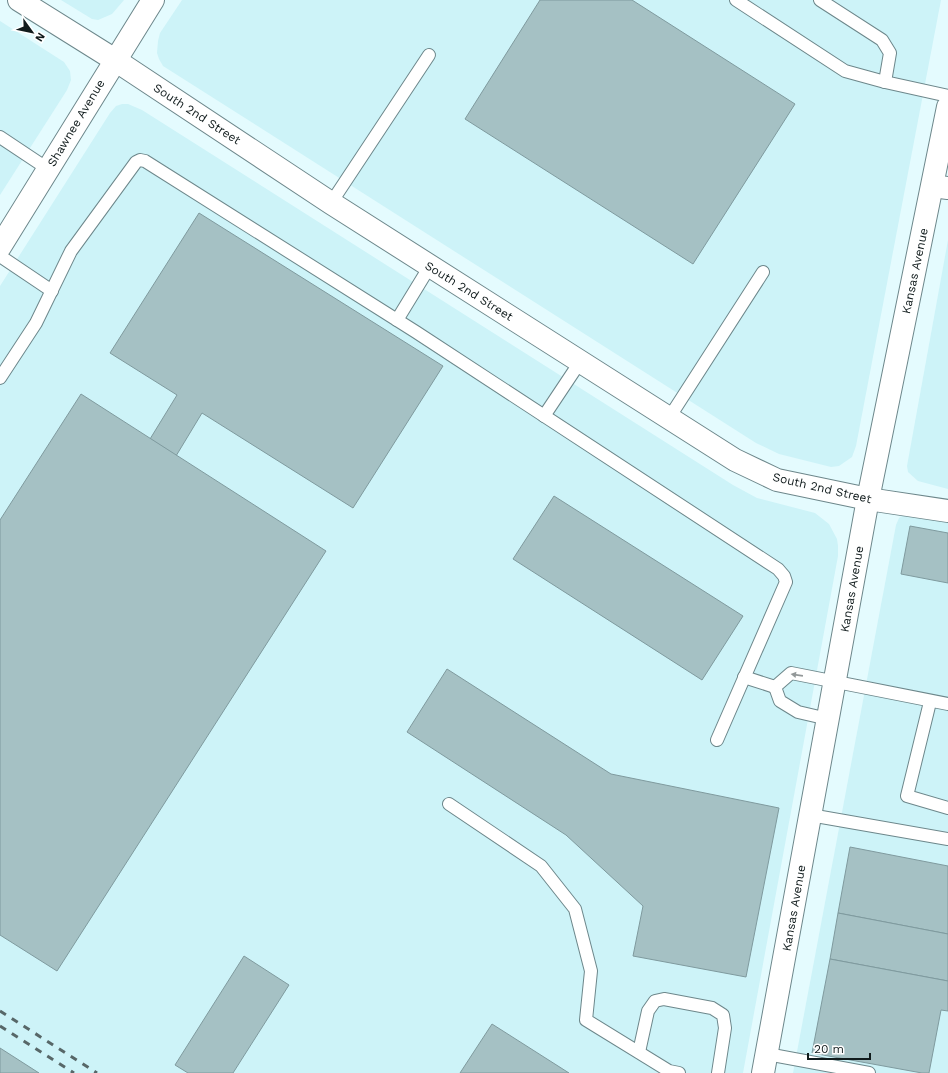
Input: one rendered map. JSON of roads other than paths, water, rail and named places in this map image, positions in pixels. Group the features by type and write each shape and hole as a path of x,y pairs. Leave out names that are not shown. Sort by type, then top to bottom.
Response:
{"street":[{"name":"South 2nd Street","path":"18,0 115,60 331,203 735,460 777,480 868,499 948,511"},
{"name":"Shawnee Avenue","path":"0,247 153,0"},
{"name":"Kansas Avenue","path":"765,1064 868,499 940,187 948,107"}],"lane":[{"path":"736,0 845,71 885,82 948,96"},
{"path":"820,0 882,40 890,53 885,82"},
{"path":"331,203 429,55"},
{"path":"0,138 48,169"},
{"path":"0,378 36,323 71,251 136,162 140,160 145,161 397,320 778,570 784,576 786,582 717,740"},
{"path":"0,256 52,291"},
{"path":"397,320 430,266"},
{"path":"669,418 763,272"},
{"path":"544,416 580,362"},
{"path":"776,687 791,673 930,702 948,704"},
{"path":"744,677 776,687"},
{"path":"776,687 780,702 798,712 828,719"},
{"path":"930,702 907,796 948,808"},
{"path":"449,804 541,866 575,909 591,971 586,1020 669,1071 678,1073"},
{"path":"810,815 948,839"},
{"path":"639,1052 648,1011 655,1001 664,999 712,1008 723,1015 725,1028 718,1073"},
{"path":"765,1064 869,1073"}],"railway":[{"path":"0,1011 97,1073"},
{"path":"0,1026 74,1073"}]}
